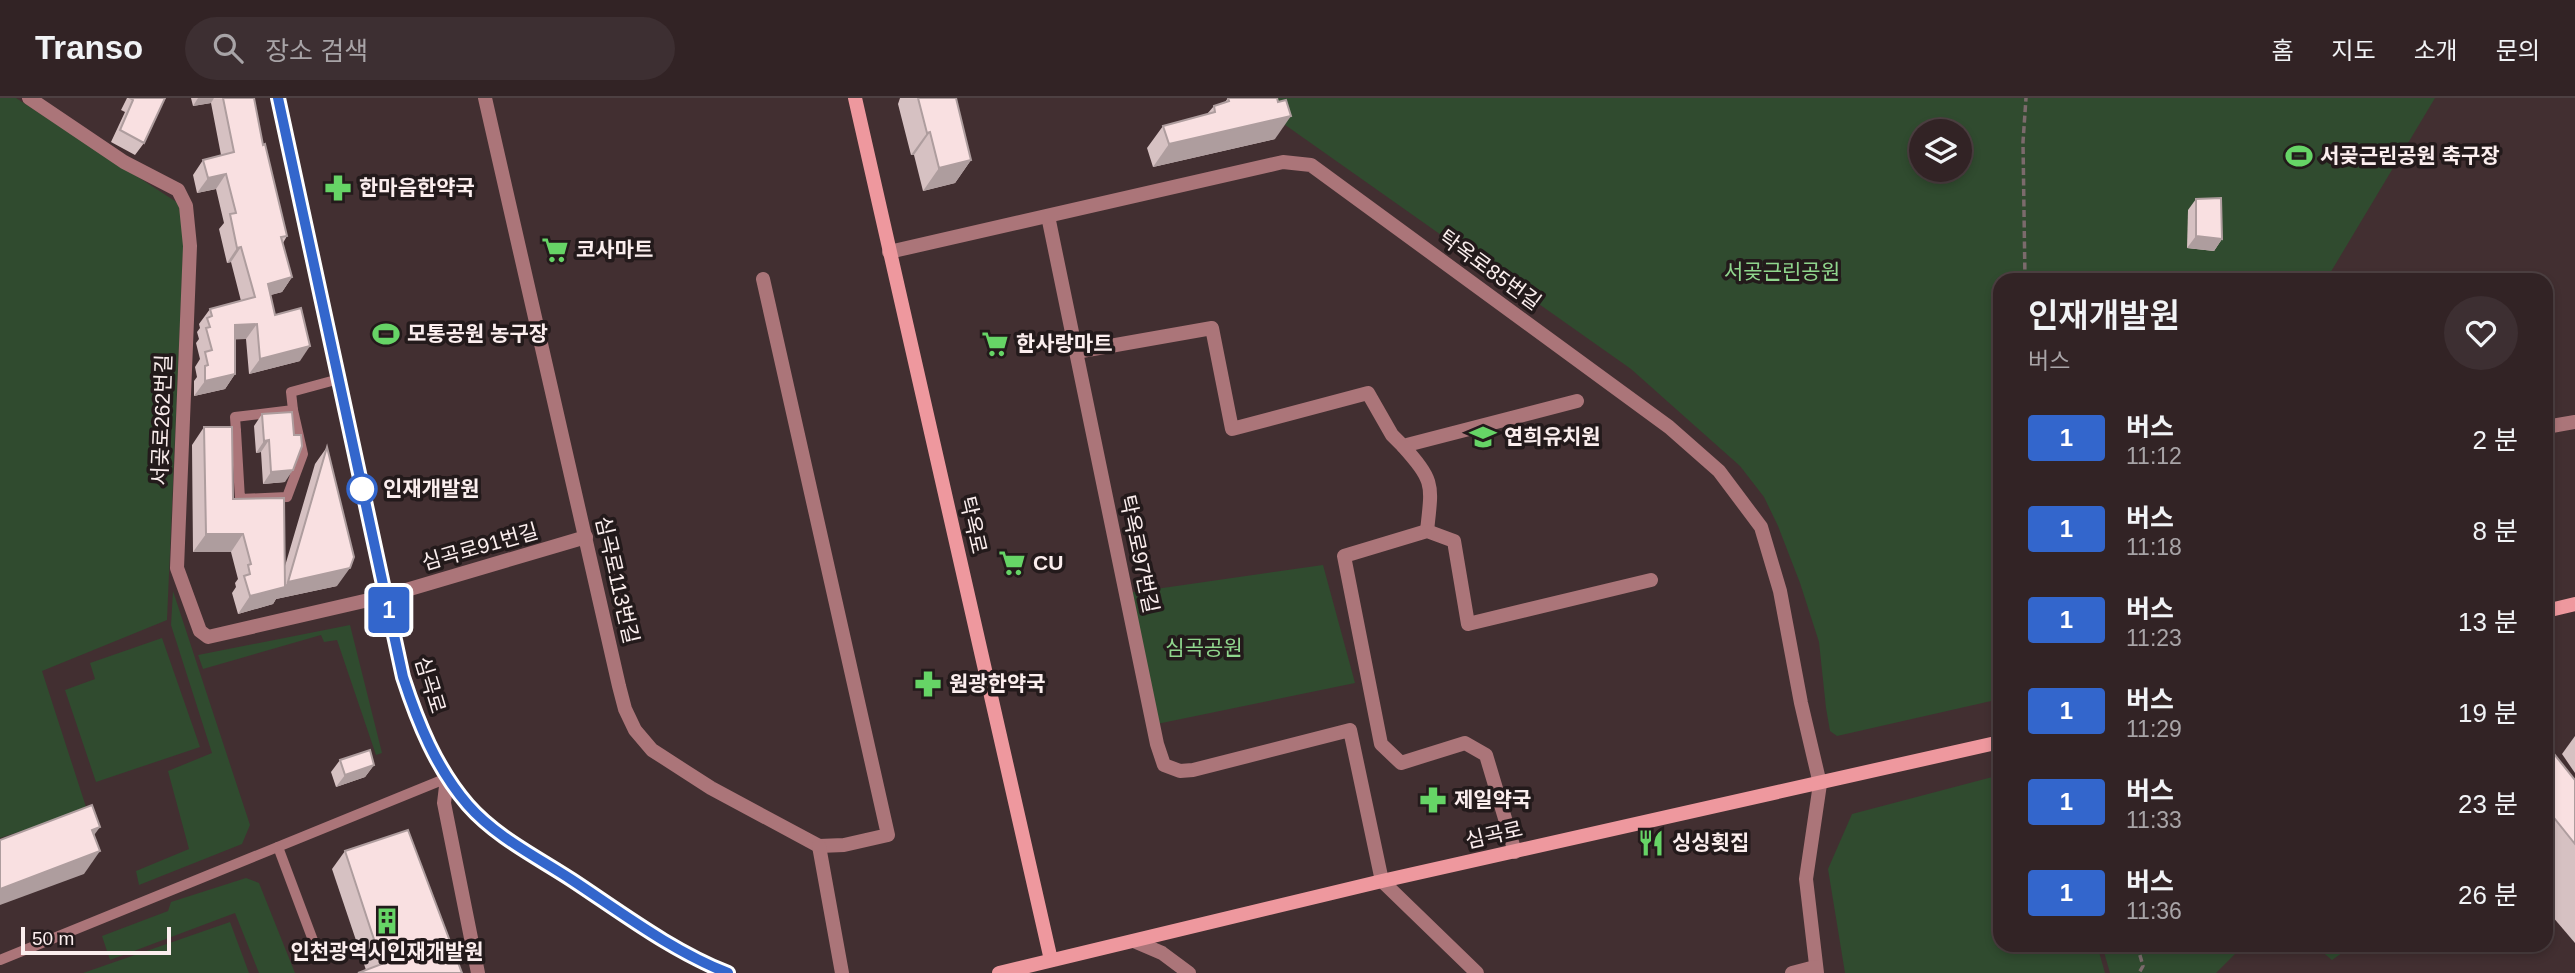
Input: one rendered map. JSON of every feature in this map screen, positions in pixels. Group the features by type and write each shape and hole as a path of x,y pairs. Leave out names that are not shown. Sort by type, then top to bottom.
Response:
{"street":[{"name":"서곶로262번길","path":"29,98 124,162 178,190 186,206 190,246 177,568 200,631 208,637 217,636 386,597"},
{"name":"심곡로","path":"278,98 403,677 415,713 447,778 470,807 500,833 691,958 728,973"},
{"name":"심곡로113번길","path":"485,98 625,709 635,730 652,750 711,788 820,846"},
{"name":"탁옥로","path":"855,98 1051,960"},
{"name":"탁옥로85번길","path":"889,252 1283,162 1311,164 1646,411 1719,471 1761,527 1780,591 1801,703 1820,784"},
{"name":"탁옥로97번길","path":"1048,216 1123,585 1157,744 1164,765 1180,771 1193,770 1350,730 1382,881"},
{"path":"763,279 888,835 844,845 820,846 842,973"},
{"path":"1076,352 1212,328 1232,429 1368,393 1392,435 1422,467 1432,487 1427,531"},
{"path":"1403,446 1577,401"},
{"path":"2553,427 2575,422"},
{"path":"1515,852 1486,755 1465,743 1401,763 1381,744 1344,556 1427,531 1454,541 1468,624 1651,580"},
{"name":"심곡로91번길","path":"386,597 586,537"},
{"path":"2553,609 2575,604"},
{"name":"심곡로","path":"999,973 1382,881 1993,744"},
{"path":"447,778 444,803 478,973"},
{"path":"1792,973 1816,970 1805,879 1820,784"},
{"path":"1382,881 1477,973"},
{"path":"1135,941 1162,953 1189,973"}],"lane":[{"path":"293,410 235,417 240,499 287,497 303,454 291,392 339,379"},
{"path":"225,431 236,430"},
{"path":"0,960 447,778"},
{"path":"278,847 320,959"}],"path":[{"path":"2025,98 2025,273"},
{"path":"2139,952 2143,966 2139,973"}],"green space":[{"path":"0,98 16,98 178,203 184,230 167,620 42,671 87,810 0,838"},
{"name":"서곶근린공원","path":"1247,98 2435,98 2330,273 1993,273 1993,701 1837,736 1830,731 1819,642 1800,583 1764,497 1740,466 1631,369"},
{"name":"심곡공원","path":"1323,565 1355,683 1152,725 1121,594"},
{"path":"173,591 250,825 242,844 139,885 136,871 189,849 168,771 212,753 171,625"},
{"path":"350,625 382,753 376,755 337,640 324,642 321,635 203,669 198,655"},
{"path":"162,638 200,747 96,782 65,690 95,679 90,663"},
{"path":"1993,777 1993,952 2099,952 2105,973 1845,973 1828,869 1852,814"},
{"path":"246,878 259,883 295,973 259,973 235,913 110,960 102,936 168,911 171,902"},
{"path":"230,922 249,973 83,973"},
{"path":"2104,952 2237,952 2216,973 2110,973"},
{"path":"2322,952 2343,952 2332,960"}],"building":[{"path":"130,98 165,98 144,143 120,130 133,100"},
{"path":"223,98 254,98 263,145 265,144 287,236 281,237 292,277 268,284 275,315 301,308 310,346 260,359 257,324 235,325 235,374 205,381 205,366 208,365 205,352 212,350 206,328 210,327 207,318 212,316 210,309 255,297 241,247 237,248 230,214 236,213 226,174 208,178 203,160 234,152"},
{"path":"918,98 956,98 971,160 939,168"},
{"path":"1228,98 1277,98 1278,102 1286,100 1291,116 1169,144 1163,126 1215,112 1214,106 1229,101"},
{"path":"2221,198 2222,239 2196,236 2196,199"},
{"path":"292,412 294,435 301,435 302,446 293,470 271,472 269,440 264,441 262,414"},
{"path":"204,427 232,427 233,499 284,498 285,587 250,596 244,576 250,574 248,565 251,564 243,534 206,534"},
{"path":"327,447 354,557 350,568 288,582"},
{"path":"370,750 374,765 345,775 340,760"},
{"path":"2553,753 2575,780 2575,844 2553,817"},
{"path":"92,805 100,827 92,830 100,851 0,889 0,840"},
{"name":"인천광역시인재개발원","path":"408,830 462,973 358,973 382,964 345,851"}],"bus line":[{"name":"1","path":"278,98 403,677 430,747 447,778 470,807 500,833 691,958 728,973"}],"place":[{"name":"서곶근린공원 축구장","path":"2299,156"},
{"name":"한마음한약국","path":"338,188"},
{"name":"코사마트","path":"555,250"},
{"name":"모통공원 농구장","path":"386,334"},
{"name":"한사랑마트","path":"995,344"},
{"name":"연희유치원","path":"1483,437"},
{"name":"인재개발원","path":"362,489"},
{"name":"CU","path":"1012,563"},
{"name":"원광한약국","path":"928,684"},
{"name":"제일약국","path":"1433,800"},
{"name":"싱싱횟집","path":"1651,843"},
{"name":"인천광역시인재개발원","path":"387,921"}]}
